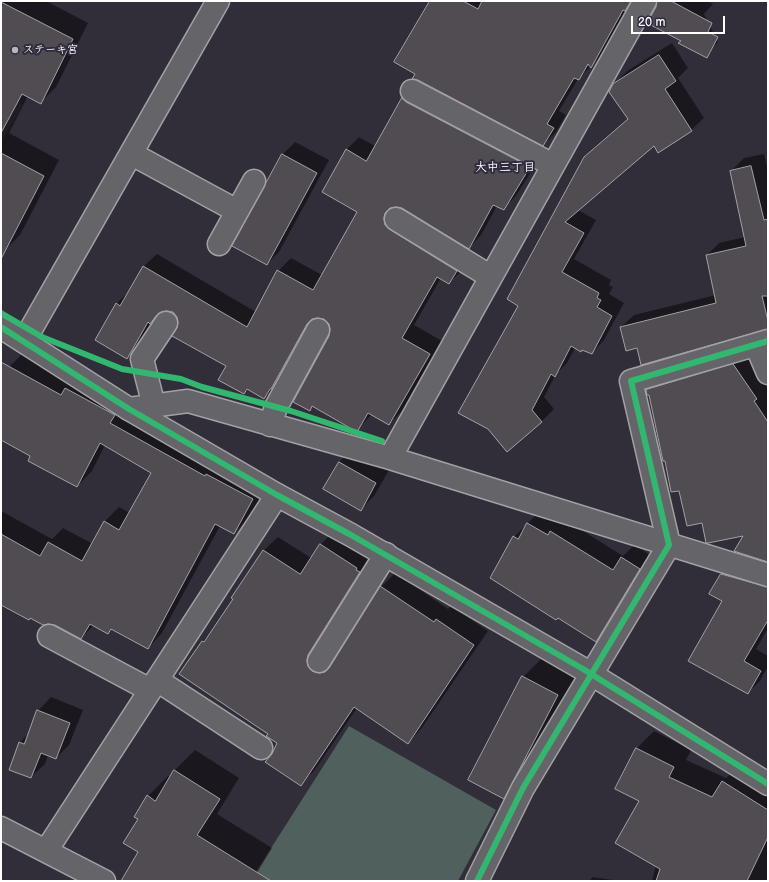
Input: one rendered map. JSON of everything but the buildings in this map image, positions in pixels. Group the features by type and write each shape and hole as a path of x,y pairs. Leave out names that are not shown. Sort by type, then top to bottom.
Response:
{"street":[{"path":"22,340 31,329 218,1"},
{"path":"390,458 645,1"},
{"path":"412,91 553,165"},
{"path":"132,154 237,211"},
{"path":"219,244 254,181"},
{"path":"396,219 491,276"},
{"path":"154,406 142,359 166,323"},
{"path":"1,327 129,409 277,495 386,554 591,674 768,784"},
{"path":"270,425 276,407 318,330"},
{"path":"477,881 522,788 669,545 631,381 762,343 768,373"},
{"path":"129,409 188,402 390,458 768,575"},
{"path":"46,851 277,495"},
{"path":"319,661 386,554"},
{"path":"49,636 154,685 261,748"},
{"path":"1,828 104,881"}],"shaded area":[{"path":"1,93 23,105 1,143"},
{"path":"349,726 496,810 458,881 250,881"}],"cycle path":[{"path":"1,313 42,337 122,369 181,379 202,387 291,411 382,441"},
{"path":"1,327 129,409 583,669 768,784"},
{"path":"477,881 523,788 669,545 631,381 768,341"}],"place":[{"name":"ステーキ宮","path":"15,50"}],"district":[{"name":"大中三丁目","path":"505,168"}]}
